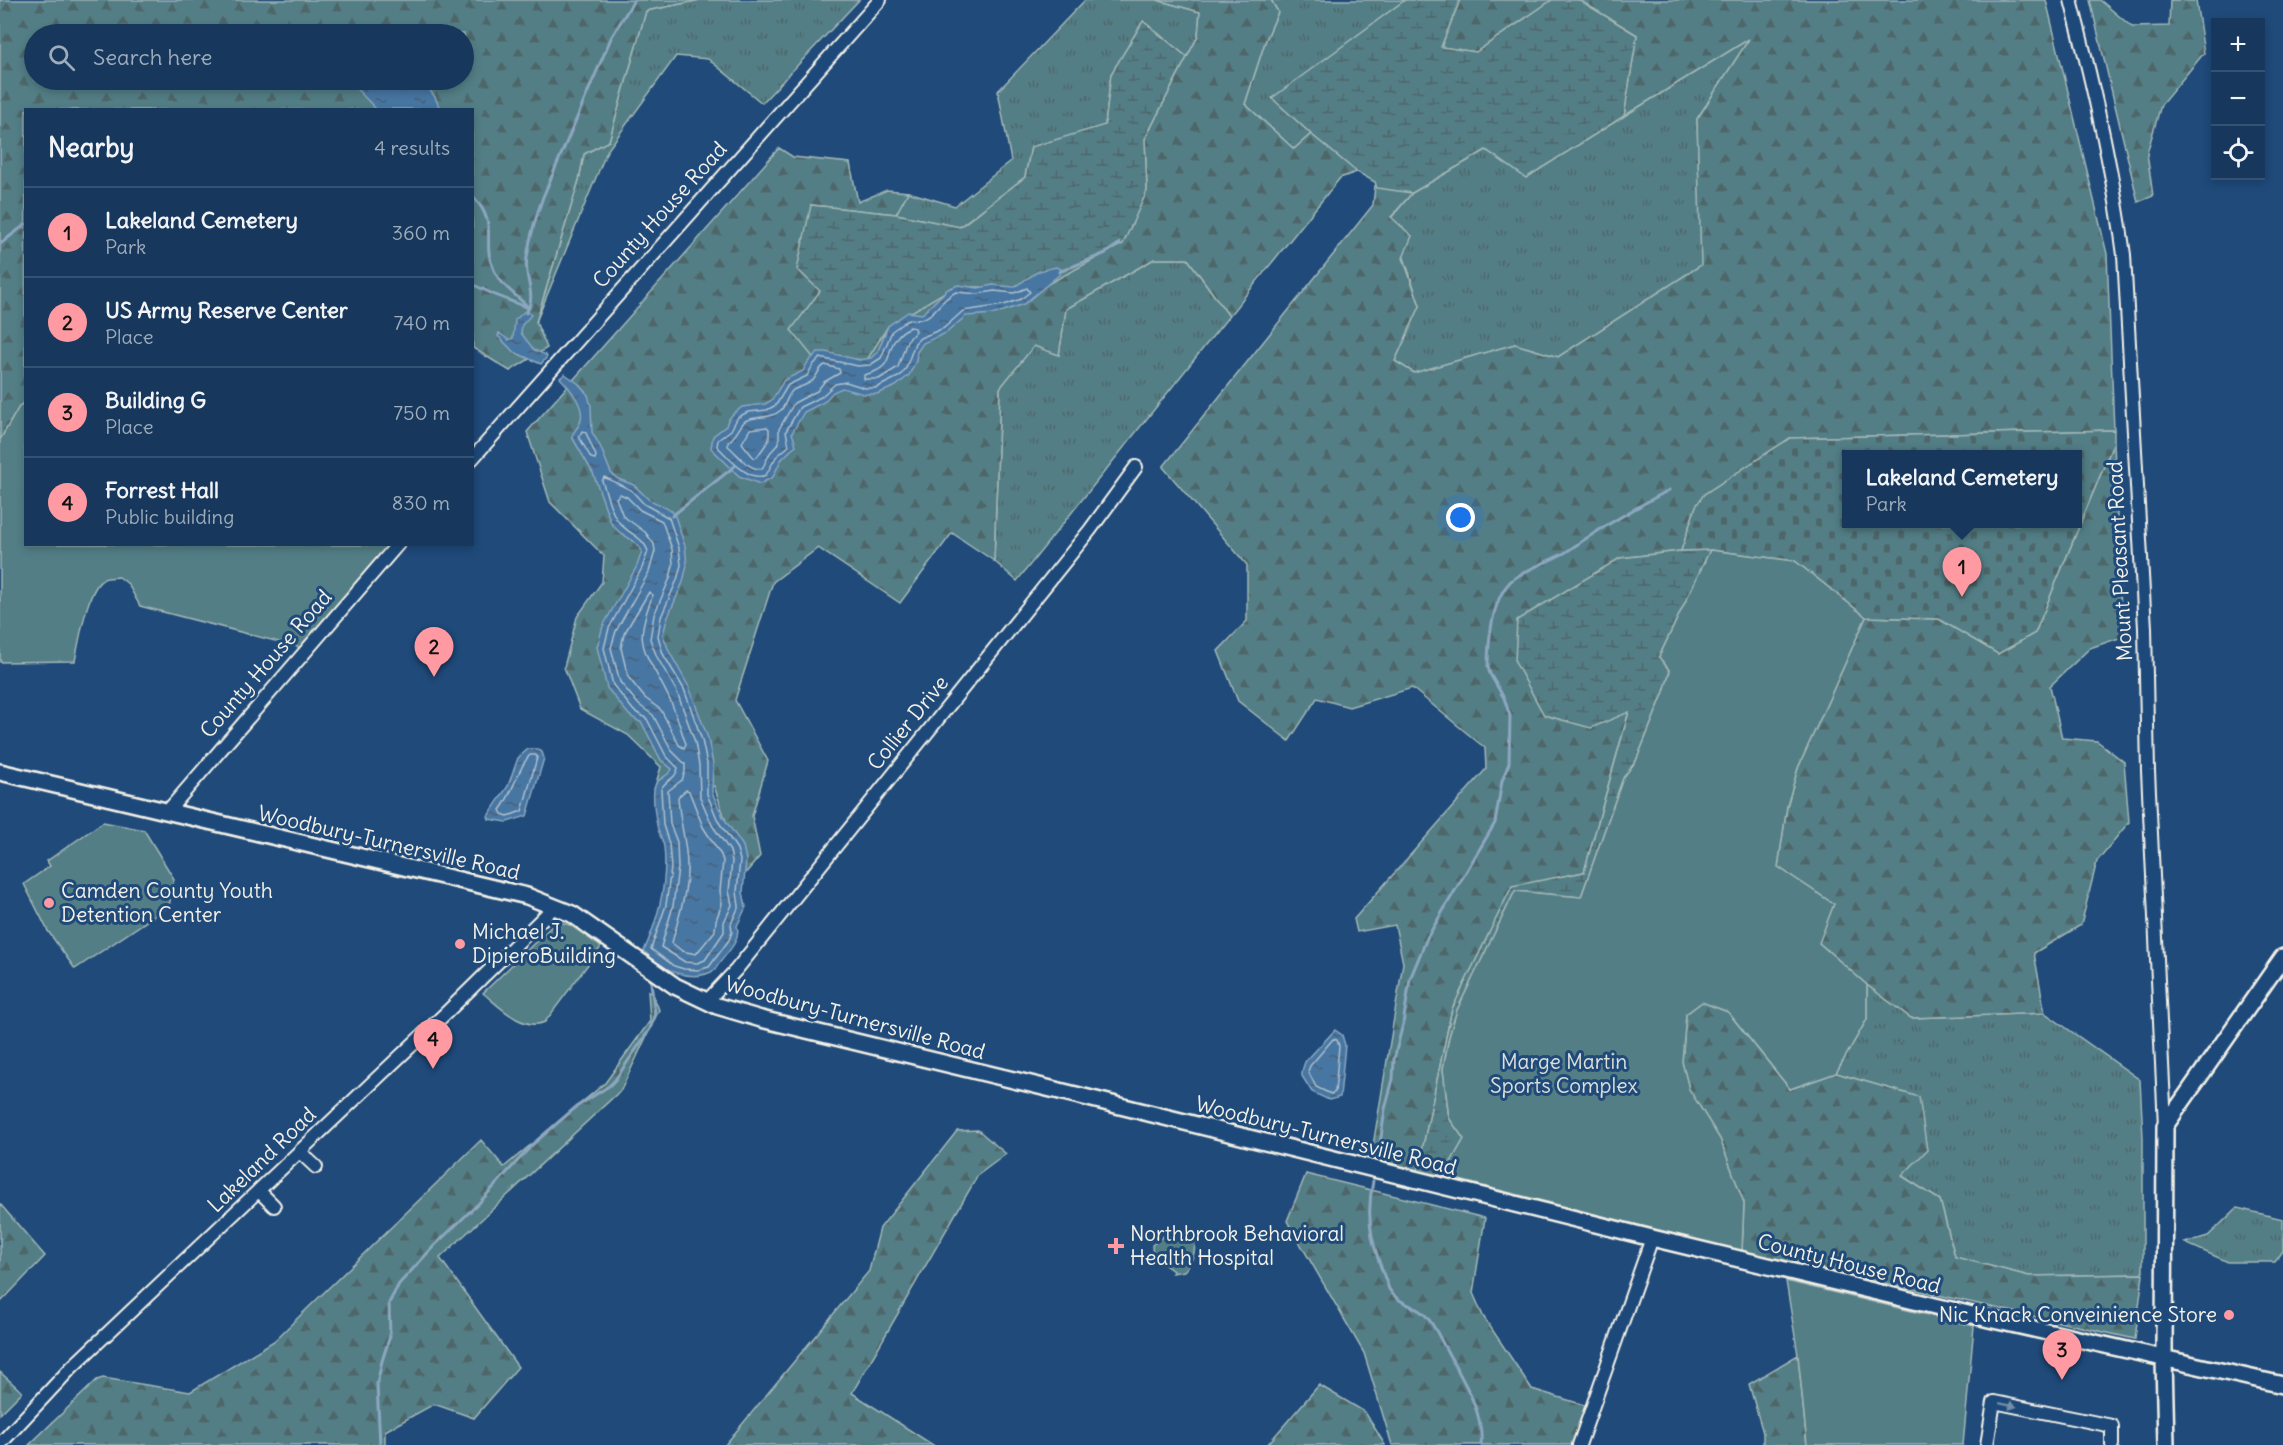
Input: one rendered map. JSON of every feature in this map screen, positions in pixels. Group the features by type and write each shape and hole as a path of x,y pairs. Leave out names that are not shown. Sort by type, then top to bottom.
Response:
{"main road":[{"name":"Woodbury-Turnersville Road","path":"0,772 525,896 572,914 664,980 731,1011 1652,1238"},
{"path":"2166,1445 2165,1126 2283,957"},
{"name":"County House Road","path":"1652,1238 2283,1385"}],"street":[{"name":"County House Road","path":"474,457 880,0"},
{"name":"Mount Pleasant Road","path":"2071,0 2117,199 2124,255 2145,628 2149,782 2165,1126"},
{"name":"Collier Drive","path":"707,1001 736,970 1090,530 1136,467"},
{"name":"County House Road","path":"166,812 396,546"},
{"name":"Lakeland Road","path":"0,1444 72,1367 300,1152 554,907"},
{"path":"300,1152 316,1167"},
{"path":"259,1191 274,1206"},
{"path":"1579,1445 1652,1238"},
{"path":"1987,1445 1994,1402 2112,1426 2112,1445"}],"green space":[{"path":"0,0 700,0 646,11 609,141 584,154 579,180 536,322 547,348 510,371 474,349 474,108 24,108 24,402 0,440"},
{"path":"700,0 859,0 762,103 708,59 676,56 607,151 536,322 579,180 584,154 609,141 646,11"},
{"path":"1085,0 1157,0 1200,12 1198,36 1187,57 1144,22 1111,74 1105,126 1031,147 1025,177 959,227 896,214 908,192 955,206 1011,161 998,91"},
{"path":"1157,0 1271,0 1278,12 1265,42 1245,104 1294,149 1311,134 1357,172 1340,178 1229,316 1188,259 1154,259 1066,309 1059,355 1034,346 1000,388 994,561 952,533 900,603 818,548 773,582 735,700 768,761 752,816 760,856 744,875 714,786 656,783 661,767 628,735 580,709 564,667 577,617 602,582 604,556 550,502 527,432 779,148 793,157 850,163 858,202 887,190 908,192 896,214 811,205 888,326 953,286 1147,191 1145,139 1198,36 1200,12"},
{"path":"1271,0 1405,0 1273,98 1311,134 1294,149 1245,104 1265,42 1278,12"},
{"path":"1405,0 1460,0 1441,47 1476,52 1552,0 1579,0 1637,35 1624,116 1526,178 1486,150 1412,193 1377,188 1375,182 1357,172 1272,98"},
{"path":"1460,0 1552,0 1476,52 1441,47"},
{"path":"1579,0 2046,0 2107,254 2114,430 1790,438 1696,506 1681,551 1620,558 1629,711 1584,872 1512,887 1452,1009 1418,1170 1371,1158 1403,963 1395,925 1357,932 1354,919 1486,769 1485,748 1412,688 1349,707 1317,698 1289,741 1238,701 1218,651 1247,621 1247,565 1163,467 1373,205 1375,186 1412,193 1391,217 1412,236 1403,258 1420,306 1395,361 1414,373 1515,344 1558,357 1701,265 1697,119 1749,39 1624,116 1637,35"},
{"path":"2090,0 2100,0 2132,27 2169,26 2170,0 2196,1 2204,53 2161,105 2147,153 2153,196 2138,202"},
{"path":"1143,21 1187,57 1145,139 1147,191 1123,244 1046,285 1050,269 1014,287 953,287 888,326 867,360 812,356 791,330 820,291 797,269 811,205 896,214 960,227 1025,177 1031,147 1105,125 1111,74"},
{"path":"1750,38 1697,119 1702,265 1558,357 1515,344 1414,373 1395,361 1420,306 1391,218 1412,193 1486,150 1526,177"},
{"path":"1154,259 1188,259 1229,316 1017,581 994,561 1000,388 1034,345 1059,355 1066,309"},
{"path":"24,402 24,546 391,546 302,648 140,606 128,584 119,577 104,579 93,593 88,604 75,661 0,662 0,440"},
{"path":"2114,430 2114,442 2082,519 2082,450 1842,450 1842,528 2078,528 2035,633 1998,654 1939,619 1866,617 1795,561 1710,550 1681,551 1696,506 1704,494 1790,438"},
{"path":"2114,442 2122,637 2090,648 2050,686 2062,738 2097,741 2124,762 2129,822 2097,861 2081,925 2034,953 2045,1013 1911,1018 1867,985 1819,943 1778,867 1787,806 1798,768 1866,617 1939,619 1998,654 2035,633 2078,528 2082,528 2082,519"},
{"path":"1710,550 1659,657 1670,671 1664,692 1636,761 1623,778 1581,897 1515,891 1457,1010 1443,1069 1449,1118 1464,1139 1443,1176 1418,1170 1452,1009 1512,886 1584,872 1629,712 1591,728 1544,715 1515,662 1517,620 1620,558"},
{"name":"Marge Martin Sports Complex","path":"1710,550 1795,561 1866,617 1798,768 1787,806 1778,867 1834,904 1819,943 1867,985 1867,1019 1836,1073 1790,1089 1728,1012 1702,1002 1686,1014 1682,1062 1689,1089 1720,1139 1744,1203 1742,1251 1443,1176 1464,1139 1449,1118 1443,1069 1457,1010 1515,891 1581,897 1623,778 1636,761 1664,692 1670,671 1659,657"},
{"path":"103,822 144,830 174,879 169,906 75,969 48,931 24,884 50,866 47,861"},
{"path":"560,922 570,925 601,947 545,1022 528,1024 504,1011 483,993 553,925"},
{"path":"1867,985 1911,1018 2045,1013 2140,1080 2143,1138 2143,1274 2029,1276 1955,1257 1940,1200 1902,1176 1919,1097 1836,1073 1867,1019"},
{"path":"648,991 653,994 659,1010 621,1090 440,1258 518,1367 474,1418 434,1404 385,1431 385,1445 29,1445 97,1380 103,1378 190,1392 274,1341 481,1140 504,1167 605,1083 650,1021"},
{"path":"1702,1002 1728,1012 1790,1089 1836,1073 1919,1097 1927,1150 1902,1176 1940,1200 1955,1257 2029,1276 2143,1274 2135,1339 1742,1251 1744,1203 1720,1139 1689,1090 1682,1062 1686,1014"},
{"path":"978,1130 1006,1154 978,1175 852,1393 933,1445 725,1445 869,1271 880,1228 957,1131"},
{"path":"1306,1174 1485,1218 1473,1293 1483,1316 1532,1389 1594,1408 1580,1445 1392,1445 1364,1353 1287,1221"},
{"path":"0,1204 45,1256 0,1303"},
{"path":"2237,1208 2283,1219 2283,1251 2275,1262 2228,1262 2185,1243 2208,1236"},
{"path":"1184,1229 1193,1234 1194,1254 1184,1271 1172,1273 1173,1271 1153,1258 1152,1245 1169,1232"},
{"path":"1786,1281 1974,1326 1963,1445 1807,1445 1798,1355"},
{"path":"1798,1355 1807,1445 1763,1445 1763,1433 1749,1384"},
{"path":"0,1372 22,1392 0,1414"},
{"path":"1319,1385 1365,1412 1385,1445 1267,1445"}],"water":[{"path":"358,90 430,90 440,108 375,108"},
{"path":"1056,267 1061,269 1060,274 1024,304 995,314 966,316 946,333 923,343 917,352 916,361 909,375 896,386 877,394 864,394 842,388 833,392 824,402 804,412 792,433 796,445 781,460 773,477 760,484 739,476 711,448 713,436 726,426 734,413 742,407 765,404 772,400 784,380 803,371 818,352 859,360 871,358 878,351 888,326 908,312 922,314 948,289 958,285 978,288 993,285 1014,287 1039,271"},
{"path":"526,310 531,315 522,325 521,333 534,350 546,355 547,357 541,364 514,352 498,336 499,333 509,340 513,338 515,320"},
{"path":"565,374 579,384 588,395 591,406 592,432 611,473 618,479 634,485 648,499 672,511 685,546 687,565 683,582 667,619 663,635 689,687 708,738 713,764 712,792 723,817 743,846 746,860 743,892 746,907 737,926 737,938 715,970 706,974 696,976 677,973 659,964 644,951 658,914 665,874 664,847 656,821 654,789 657,782 672,769 661,760 642,723 630,716 607,688 597,647 603,626 637,566 642,551 635,542 619,532 611,523 593,473 572,437 579,425 581,412 577,399 560,378"},
{"path":"528,749 537,749 542,752 544,758 527,816 507,822 489,819 488,816 508,786 518,758"},
{"path":"1335,1030 1342,1035 1345,1045 1340,1097 1329,1100 1312,1092 1302,1076 1302,1071 1305,1062"}],"waterway":[{"path":"526,313 531,299 527,257 540,204 611,38 634,0"},
{"path":"474,197 486,216 490,259 494,270 505,285 529,308"},
{"path":"0,244 24,226"},
{"path":"1059,272 1106,253 1120,243"},
{"path":"474,285 526,307"},
{"path":"672,516 735,466"},
{"path":"1378,1158 1410,979 1427,938 1495,823 1502,781 1509,763 1510,716 1504,698 1488,667 1490,634 1499,600 1509,583 1520,575 1566,552 1669,490"},
{"path":"380,1445 377,1384 390,1336 389,1303 399,1284 533,1144 576,1107 615,1080 650,1029 655,1014 650,975"},
{"path":"1373,1181 1370,1196 1370,1223 1379,1262 1389,1289 1396,1298 1425,1315 1435,1328 1476,1408 1481,1445"}],"place":[{"name":"Lakeland Cemetery","path":"1962,597"},
{"name":"US Army Reserve Center","path":"434,677"},
{"name":"Camden County Youth Detention Center","path":"49,903"},
{"name":"Michael J. DipieroBuilding","path":"460,944"},
{"name":"Forrest Hall","path":"433,1069"},
{"name":"Northbrook Behavioral Health Hospital","path":"1116,1246"},
{"name":"Nic Knack Conveinience Store","path":"2229,1315"},
{"name":"Building G","path":"2062,1380"}]}
